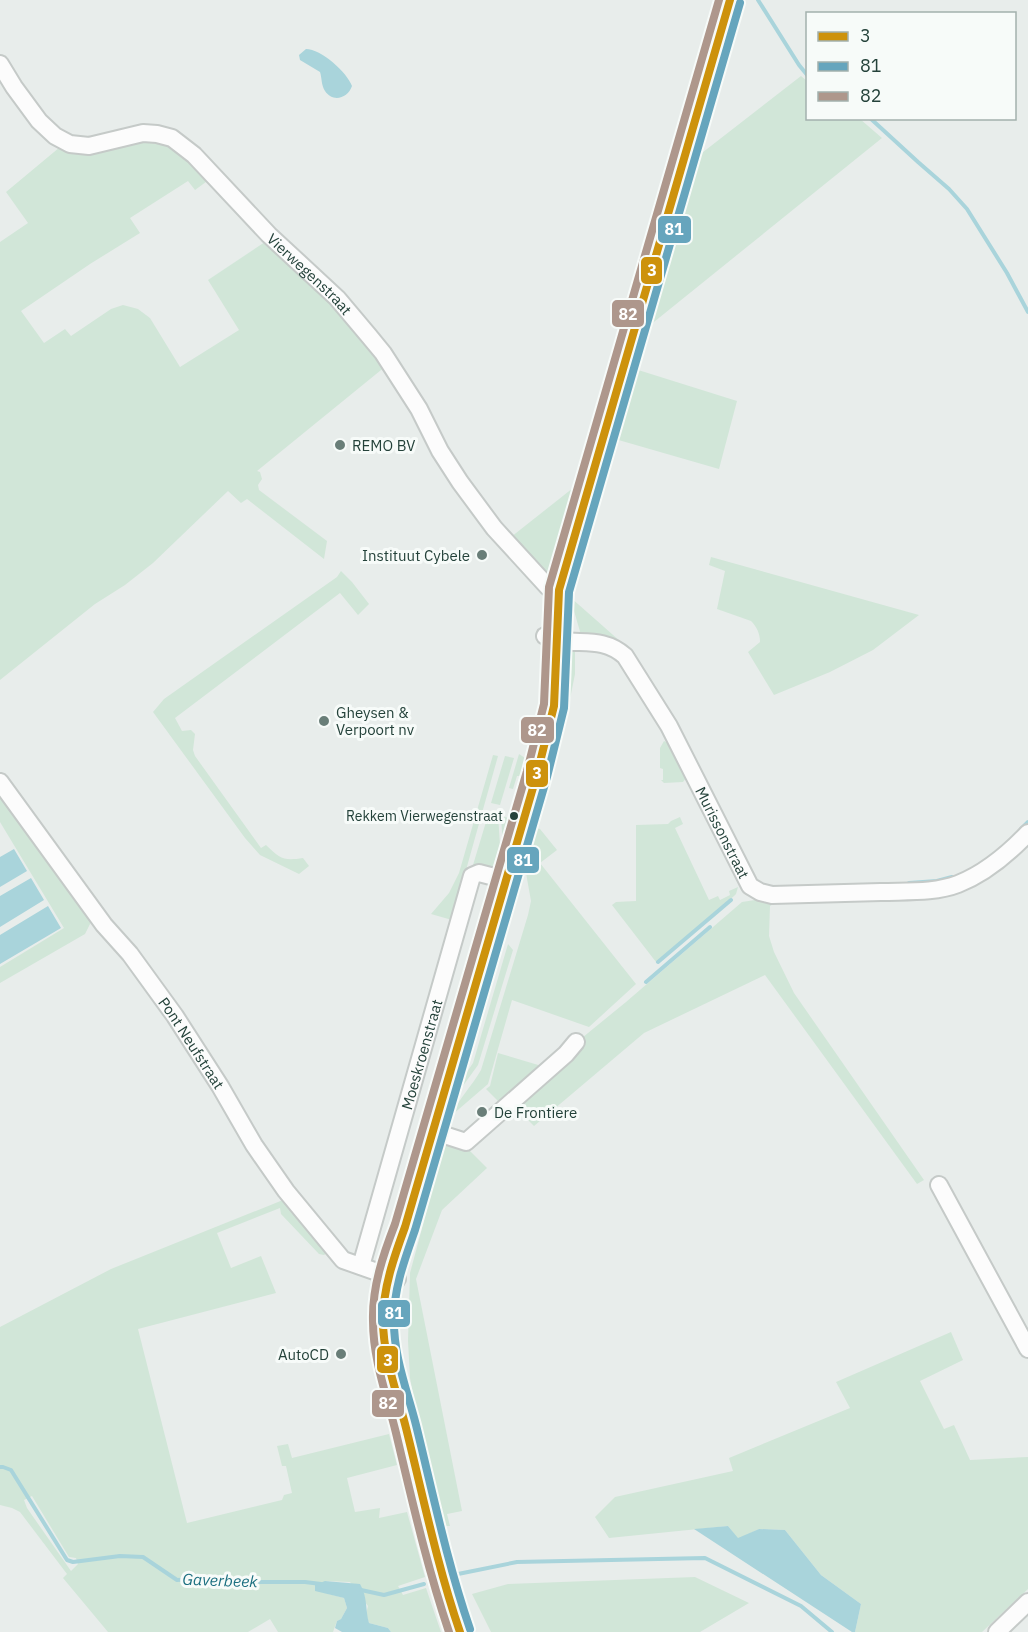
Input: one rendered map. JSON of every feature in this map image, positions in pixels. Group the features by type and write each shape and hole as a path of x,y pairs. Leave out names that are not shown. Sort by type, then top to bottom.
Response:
{"main road":[{"path":"460,1632 442,1576 397,1392 392,1278 432,1131 543,750 542,672 559,590 730,0"}],"street":[{"name":"Vierwegenstraat","path":"0,64 39,121 55,136 70,144 89,146 143,133 157,134 172,138 194,155 268,235 336,298 369,336 383,353 419,409 440,451 494,528 548,587 559,590"},
{"name":"Murissonstraat","path":"550,639 606,644 616,648 625,656 669,726 750,886 760,892 772,895 937,890 978,875 1006,854 1028,833"},
{"name":"Pont Neufstraat","path":"0,782 104,926 130,954 175,1016 220,1086 254,1145 286,1191 343,1260 392,1278"},
{"name":"Moeskroenstraat","path":"361,1266 472,876 479,873 506,880"},
{"path":"432,1131 466,1142 566,1054 576,1042"},
{"path":"939,1185 1028,1349"},
{"path":"997,1632 1028,1602"}],"green space":[{"path":"801,76 806,80 806,120 861,120 882,138 644,330 698,156"},
{"path":"135,139 165,141 210,179 195,190 188,181 130,218 140,233 21,311 44,343 65,329 71,336 111,309 123,305 138,309 150,318 180,367 239,330 208,280 268,240 330,299 386,366 257,471 260,472 262,479 258,485 259,490 327,541 324,559 247,499 241,503 228,491 153,563 125,585 95,604 0,680 0,242 28,223 6,192 60,147"},
{"path":"635,369 737,401 719,469 615,439"},
{"path":"573,488 549,571 544,573 511,537"},
{"path":"711,557 919,615 873,650 830,672 774,695 748,652 760,642 755,626 751,621 717,609 725,571 709,565"},
{"path":"341,571 369,604 358,615 340,593 175,718 182,731 191,730 195,734 193,750 195,756 261,848 266,845 279,856 287,859 303,858 309,866 299,874 260,855 245,838 153,712 164,699 337,577"},
{"path":"570,597 621,642 616,643 581,635"},
{"path":"575,648 575,674 571,694 535,817 561,660 568,650"},
{"path":"664,741 668,743 686,778 683,782 664,783 661,780 663,780 663,769 660,768 660,748"},
{"path":"519,754 525,758 531,769 528,774 517,776 513,789 509,788"},
{"path":"493,755 498,756 452,920 431,914 449,893 459,873"},
{"path":"505,756 514,758 500,805 491,803"},
{"path":"0,794 91,922 85,934 0,983 0,967 64,928 0,822"},
{"path":"489,812 498,815 500,845 492,869 473,865"},
{"path":"501,816 509,818 514,827 501,868 496,869 503,847"},
{"path":"680,817 683,824 675,828 709,900 718,896 720,900 730,895 729,891 738,887 734,896 656,962 612,905 616,902 636,901 636,825 668,824"},
{"path":"536,828 540,829 557,850 540,863 636,984 589,1027 512,1000 488,1084 452,1115 481,1070 528,915 531,901 526,873 527,861"},
{"path":"755,900 773,904 770,906 769,936 774,952 794,993 924,1180 917,1184 765,975 644,1033 534,1126 512,1104 577,1042 742,902"},
{"path":"508,944 513,950 478,1065 452,1101 452,1088 461,1081 473,1063"},
{"path":"498,1053 545,1067 503,1106 486,1089 490,1086"},
{"path":"446,1139 466,1147 487,1168 442,1210 416,1279 462,1511 447,1514 450,1526 444,1526 418,1419 410,1378 408,1341 410,1273"},
{"path":"283,1200 329,1252 324,1255 319,1254 281,1214 280,1208 217,1233 231,1268 261,1256 276,1293 138,1329 187,1523 282,1500 284,1495 292,1493 286,1466 282,1466 277,1446 288,1444 292,1458 389,1434 397,1465 347,1478 355,1512 380,1508 379,1518 407,1512 425,1577 398,1586 403,1595 426,1588 441,1632 391,1632 388,1628 369,1623 366,1614 368,1606 350,1582 325,1581 329,1594 344,1598 347,1608 341,1619 337,1621 333,1632 278,1632 270,1619 248,1632 108,1632 63,1578 67,1574 20,1512 0,1505 0,1327 111,1269","holes":["32,1496 69,1557 76,1558 78,1564 71,1571 27,1508 24,1500"]},
{"path":"951,1332 963,1360 920,1381 944,1429 954,1425 970,1460 1028,1457 1028,1589 982,1632 855,1632 861,1604 821,1575 785,1530 759,1529 738,1539 728,1526 609,1538 595,1517 615,1497 733,1471 729,1458 850,1408 836,1382"},
{"path":"695,1577 749,1603 700,1632 491,1632 472,1594 508,1584"}],"water":[{"path":"306,49 326,57 339,68 352,86 347,94 340,98 328,95 320,72 300,60 299,55"},
{"path":"14,849 27,871 0,887 0,857"},
{"path":"31,878 44,900 0,927 0,896"},
{"path":"48,906 61,928 0,964 0,935"},
{"path":"728,1526 738,1538 759,1529 785,1530 821,1575 861,1604 855,1632 694,1529"},
{"path":"325,1581 360,1584 369,1623 388,1628 391,1632 342,1632 335,1628 337,1621 341,1619 347,1608 344,1598 315,1591 315,1585"}],"waterway":[{"path":"758,0 806,74"},
{"path":"872,120 949,189 967,209 1007,273 1028,312"},
{"path":"1021,829 1028,822"},
{"path":"909,883 937,881 952,877"},
{"path":"658,962 731,900"},
{"path":"646,982 710,927"},
{"name":"Gaverbeek","path":"0,1467 11,1470 67,1560 73,1562 120,1556 143,1557 177,1580 213,1578 321,1584"},
{"path":"458,1574 517,1562 705,1558 801,1606 832,1632"},
{"name":"Gaverbeek","path":"361,1590 384,1595 424,1584"}],"transit line":[{"name":"82","path":"449,1632 427,1558 378,1364 373,1321 376,1284 527,771 544,704 549,587 719,0"},
{"name":"3","path":"460,1632 437,1556 388,1361 383,1308 393,1261 405,1227 537,774 554,706 559,590 730,0"},
{"name":"81","path":"470,1629 447,1553 398,1359 394,1332 394,1307 401,1273 547,777 564,708 569,592 740,3"}],"place":[{"name":"REMO BV","path":"340,445"},
{"name":"Instituut Cybele","path":"482,555"},
{"name":"Gheysen & Verpoort nv","path":"324,721"},
{"name":"Rekkem Vierwegenstraat","path":"514,816"},
{"name":"De Frontiere","path":"482,1112"},
{"name":"AutoCD","path":"341,1354"}]}
